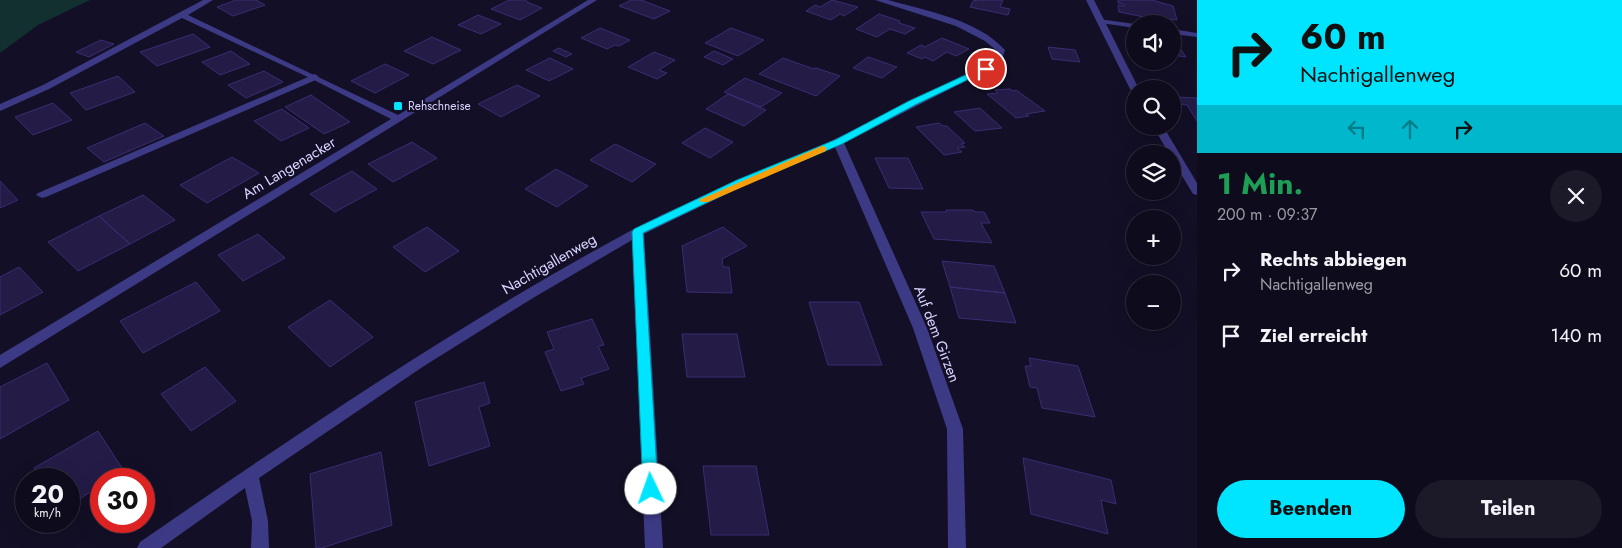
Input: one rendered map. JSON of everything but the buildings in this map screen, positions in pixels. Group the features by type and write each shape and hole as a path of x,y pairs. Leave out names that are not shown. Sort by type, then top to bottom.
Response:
{"street":[{"path":"0,108 46,87 209,0"},
{"name":"Am Langenacker","path":"0,362 593,0"},
{"path":"879,0 914,10 917,0"},
{"path":"1090,0 1130,80"},
{"name":"Nachtigallenweg","path":"146,548 250,475 428,357 528,295 638,232 741,182 838,142 998,61 1001,50 987,38 966,27 914,10"},
{"path":"182,15 315,77 399,119"},
{"path":"1101,21 1126,25"},
{"path":"1181,32 1197,35"},
{"path":"42,195 315,77"},
{"path":"1163,135 1197,192"},
{"name":"Auf dem Girzen","path":"838,142 920,328 955,429 957,548"},
{"path":"638,232 654,548"},
{"path":"250,475 260,521 260,548"}],"green space":[{"path":"0,0 90,0 38,25 0,53"}],"slow traffic":[{"path":"704,200 741,182 822,149"}],"place":[{"name":"Rehschneise","path":"398,106"}],"route":[{"path":"651,489 638,232 741,182 838,142 912,103 986,69"}]}
